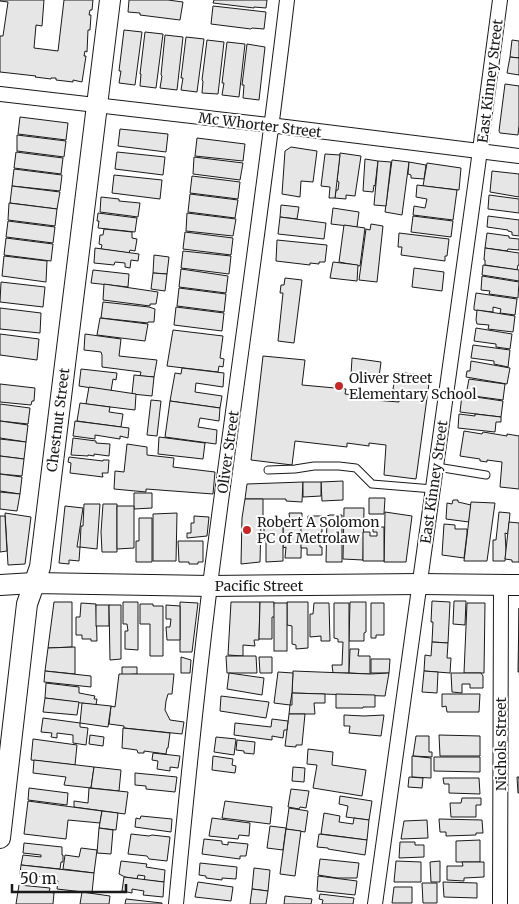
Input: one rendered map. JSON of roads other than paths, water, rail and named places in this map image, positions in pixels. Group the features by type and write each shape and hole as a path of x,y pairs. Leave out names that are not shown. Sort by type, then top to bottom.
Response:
{"street":[{"name":"Chestnut Street","path":"0,830 28,601 40,567 110,0"},
{"name":"Oliver Street","path":"176,904 190,756 210,586 288,0"},
{"name":"East Kinney Street","path":"375,904 437,467 500,0"},
{"name":"Mc Whorter Street","path":"0,94 519,156"},
{"name":"Pacific Street","path":"0,585 34,583 210,586 510,585"},
{"name":"Nichols Street","path":"500,904 510,585"}],"lane":[{"path":"268,470 314,466 356,468 372,484 433,489"},
{"path":"437,467 486,475"}],"place":[{"name":"Oliver Street Elementary School","path":"339,386"},
{"name":"Robert A Solomon PC of Metrolaw","path":"247,530"}]}
